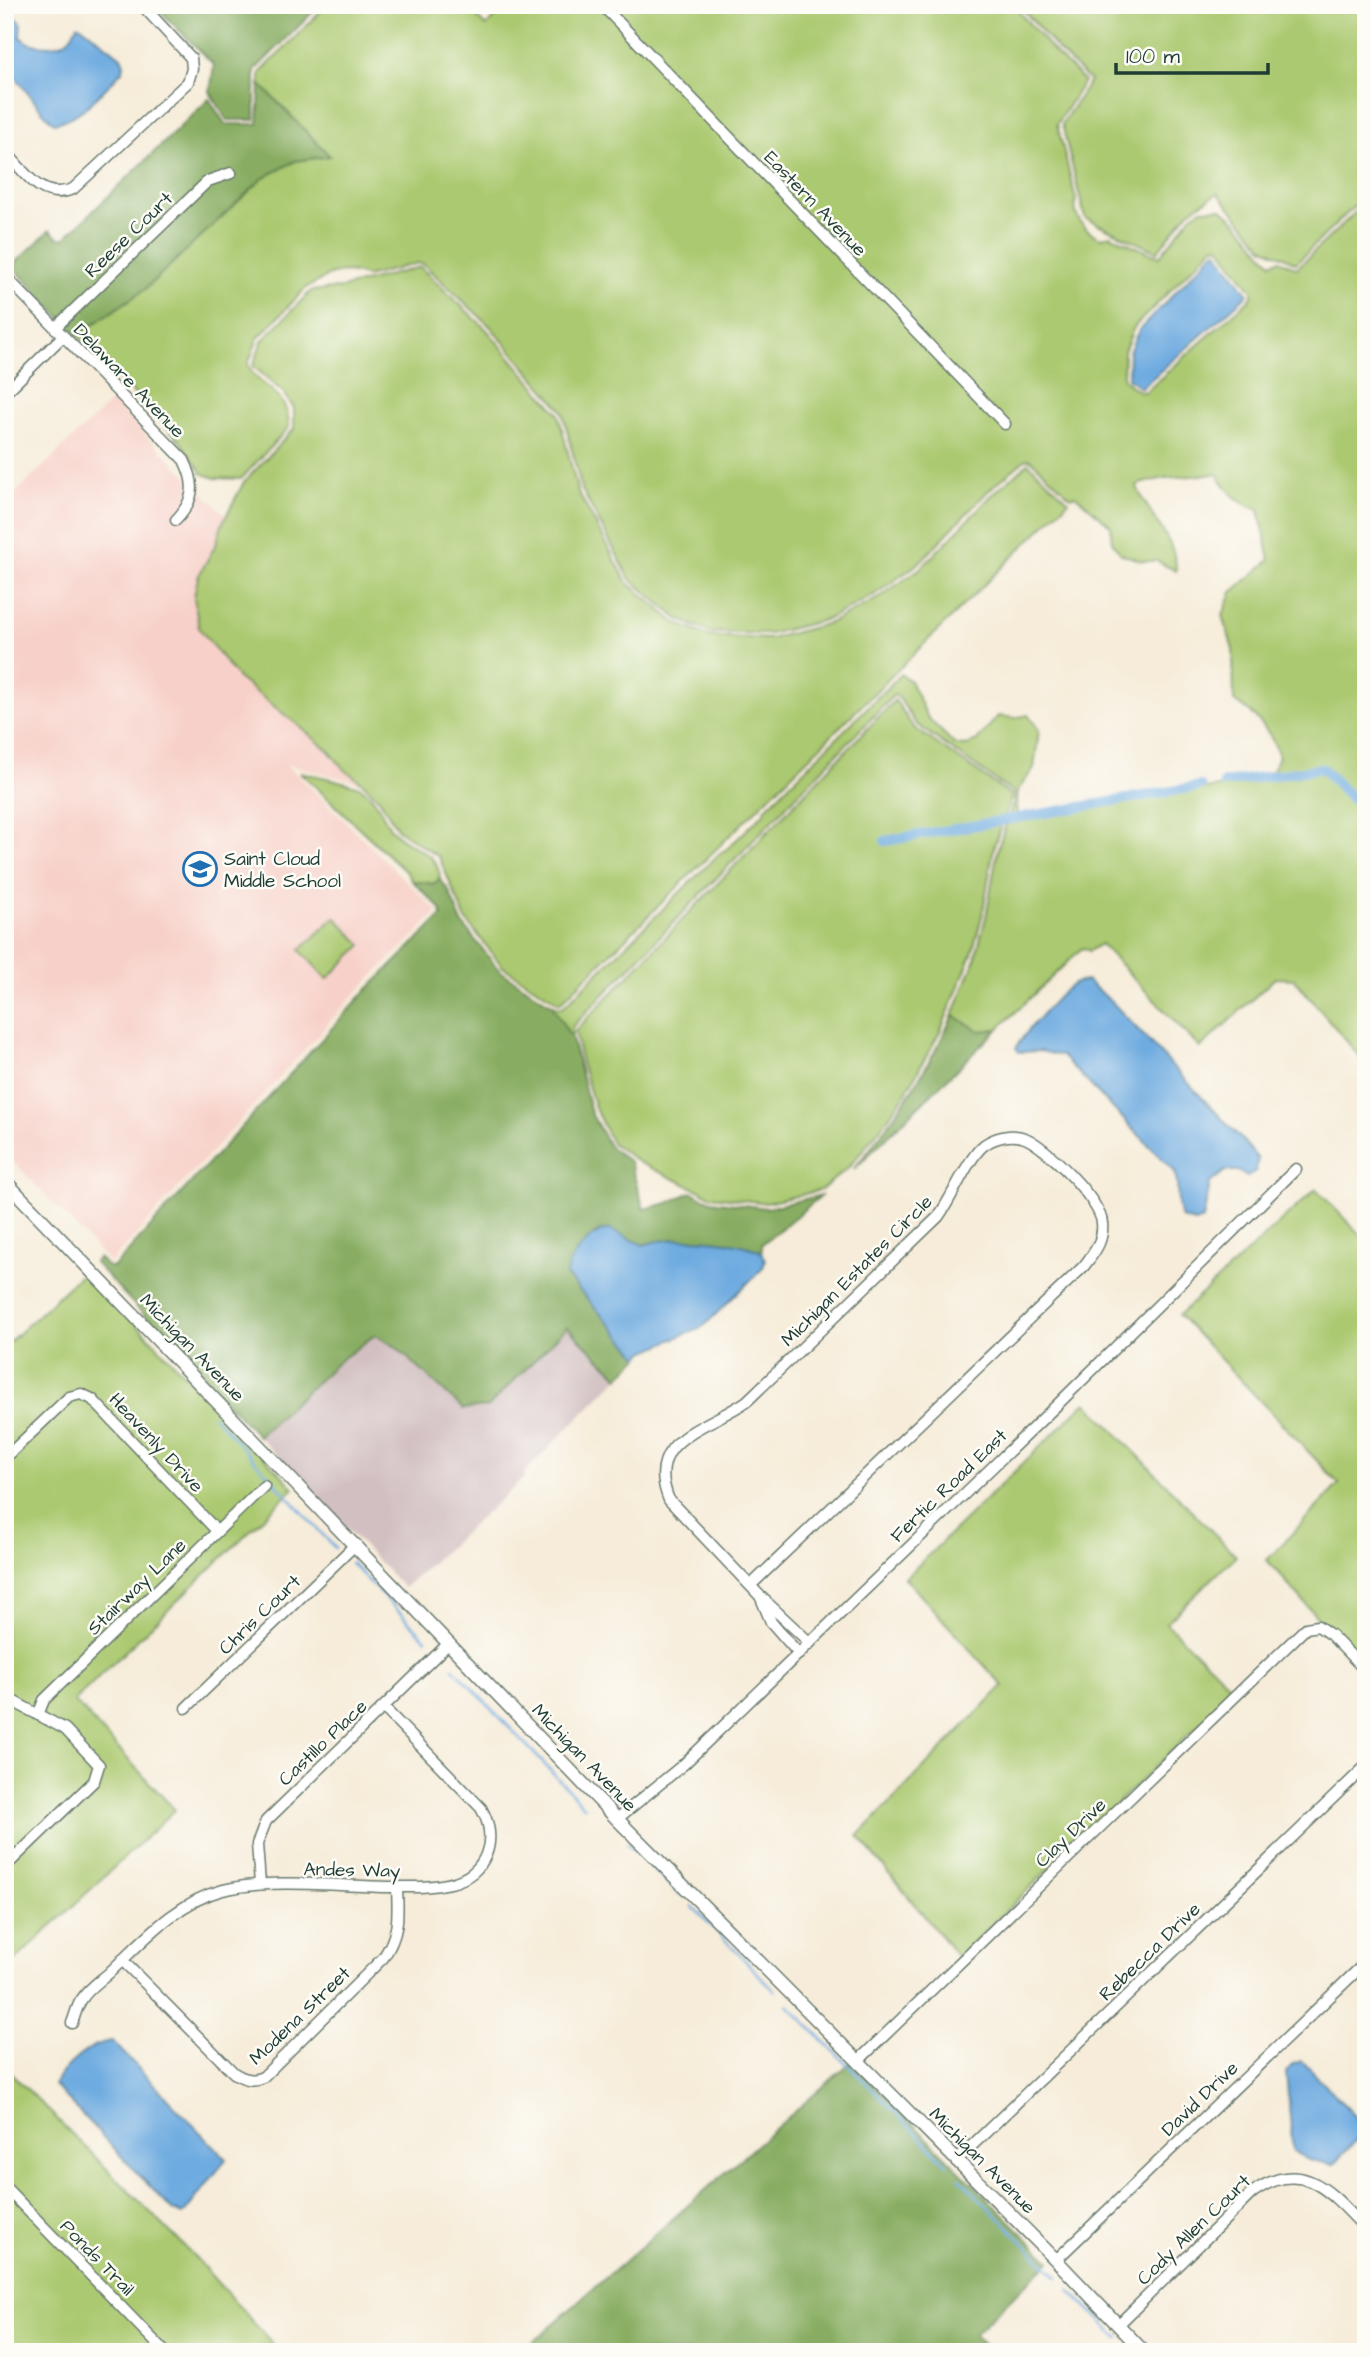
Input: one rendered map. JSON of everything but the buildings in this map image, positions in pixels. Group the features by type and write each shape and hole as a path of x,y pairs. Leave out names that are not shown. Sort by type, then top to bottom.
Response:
{"street":[{"path":"5,151 40,188 52,193 64,193 74,189 187,82 192,69 191,58 142,5"},
{"name":"Eastern Avenue","path":"602,5 1005,424"},
{"name":"Reese Court","path":"5,393 59,332 208,181 230,173"},
{"name":"Delaware Avenue","path":"5,276 184,460 193,484 188,505 176,520"},
{"name":"Michigan Estates Circle","path":"751,1585 1084,1266 1099,1246 1102,1225 1099,1211 1089,1195 1042,1147 1023,1137 1003,1136 985,1145 971,1161 951,1200 928,1227 747,1401 679,1440 668,1453 662,1483 669,1500 760,1596 810,1643"},
{"name":"Fertic Road East","path":"617,1819 684,1764 799,1654 1058,1404 1296,1168"},
{"name":"Michigan Avenue","path":"5,1181 617,1819 1056,2260 1144,2352"},
{"name":"Heavenly Drive","path":"5,1458 69,1397 81,1394 92,1399 217,1531"},
{"name":"Stairway Lane","path":"37,1715 44,1700 264,1486"},
{"name":"Chris Court","path":"186,1708 356,1544"},
{"name":"Michigan Estates Circle","path":"760,1596 771,1622 799,1654"},
{"name":"Clay Drive","path":"858,2061 1307,1628 1318,1626 1331,1635 1366,1671"},
{"name":"Castillo Place","path":"260,1884 257,1844 266,1821 449,1643"},
{"path":"5,1697 65,1728 99,1765 94,1782 5,1867"},
{"name":"Andes Way","path":"72,2024 82,1999 158,1926 188,1904 223,1890 260,1884 423,1888 463,1878 482,1862 490,1843 490,1834 481,1808 383,1707"},
{"name":"Rebecca Drive","path":"956,2161 1366,1766"},
{"name":"Modena Street","path":"122,1960 234,2073 245,2080 257,2080 383,1958 393,1944 398,1919 397,1887"},
{"name":"David Drive","path":"1056,2260 1366,1962"},
{"name":"Cody Allen Court","path":"1118,2325 1252,2193 1270,2182 1293,2178 1319,2184 1366,2229"},
{"name":"Ponds Trail","path":"5,2187 165,2352"}],"shaded area":[{"name":"Saint Cloud Middle School","path":"112,401 536,827 286,764 438,912 360,989 110,1263 5,1153 5,503"},
{"path":"567,1327 619,1377 525,1472 524,1478 404,1588 258,1436 338,1362 375,1335 395,1346 463,1409 488,1407"}],"green space":[{"path":"154,5 320,5 255,70 255,120 227,120 210,92 214,65"},
{"path":"327,5 465,5 486,26 506,5 1013,5 1054,52 1084,81 1057,124 1076,200 1076,213 1085,228 1100,238 1110,235 1159,257 1192,215 1202,209 1221,208 1236,221 1271,263 1279,260 1297,268 1366,202 1366,1064 1294,979 1275,978 1200,1048 1101,944 1089,951 1081,949 998,1029 980,1031 953,1015 975,960 986,917 998,848 1016,795 916,724 899,698 894,695 572,1027 572,1039 549,1002 559,1008 563,1007 763,814 901,674 910,681 928,718 955,745 966,746 977,741 998,716 1014,718 1028,715 1039,730 1034,768 1018,790 1018,819 1268,779 1279,757 1262,724 1234,701 1233,650 1223,615 1232,592 1270,560 1259,509 1234,496 1217,474 1165,478 1139,484 1137,487 1142,497 1172,549 1176,571 1157,561 1142,561 1121,554 1112,542 1111,526 1075,495 1071,497 1031,460 1026,459 989,490 919,563 874,595 828,619 769,634 709,632 678,619 630,579 582,490 562,410 490,326 423,264 418,263 366,277 350,272 338,273 307,287 258,338 248,364 257,378 283,404 289,427 241,479 215,478 201,473 180,441 77,335 144,290 263,178 295,161 330,156 260,84 260,73","holes":["1215,245 1220,247 1252,291 1252,297 1145,392 1129,385 1123,377 1124,351 1134,327"]},
{"path":"1019,5 1366,5 1366,195 1296,263 1263,247 1218,193 1189,211 1157,252 1085,218 1062,124 1090,81 1057,49"},
{"path":"260,84 330,156 295,161 263,178 144,290 77,335 12,266 50,230 58,238 65,238 209,99 225,124 258,124"},
{"path":"420,267 487,330 558,413 578,492 627,582 676,623 708,636 770,639 830,623 877,599 922,567 993,494 1028,463 1069,501 560,1003 503,967 466,920 439,857 398,830 380,800 364,784 343,768 329,751 238,678 199,628 194,597 198,577 216,544 223,522 244,482 294,429 294,408 283,392 253,366 262,341 311,291 342,288"},
{"path":"895,700 913,727 1012,796 994,846 982,916 972,954 940,1032 905,1094 849,1167 821,1190 767,1203 711,1196 640,1163 612,1143 596,1111 575,1031"},
{"path":"300,772 363,789 377,804 394,832 435,862 440,880 434,884 412,881 407,873"},
{"path":"439,879 448,889 462,923 499,970 552,1005 572,1039 591,1113 609,1146 630,1162 644,1209 668,1203 691,1192 711,1201 767,1208 822,1195 762,1244 762,1252 719,1241 686,1239 643,1245 606,1230 588,1240 566,1275 639,1357 619,1377 567,1327 488,1407 463,1409 395,1346 375,1335 338,1362 258,1436 94,1262 98,1258 108,1267 114,1267 364,993 442,916 441,909 412,881 434,884"},
{"path":"335,917 362,945 327,979 300,950"},
{"path":"953,1015 980,1031 998,1029 854,1169 909,1095"},
{"path":"1316,1189 1366,1241 1366,1665 1316,1616 1267,1560 1339,1484 1179,1315"},
{"path":"85,1271 294,1488 74,1701 175,1810 5,1970 5,1346"},
{"path":"1086,1402 1236,1556 1166,1623 1235,1690 958,1957 858,1836 1003,1686 905,1578"},
{"path":"851,2062 1050,2261 974,2334 991,2352 532,2352 527,2347"},
{"path":"5,2067 191,2253 280,2352 5,2352"}],"water":[{"path":"17,18 21,23 20,37 25,41 47,46 67,40 77,25 81,26 121,57 123,70 83,109 54,123 5,66 5,27"},
{"path":"1216,250 1248,294 1141,388 1128,378 1129,352 1139,330"},
{"path":"1087,981 1111,1001 1258,1159 1256,1171 1247,1177 1238,1171 1225,1171 1210,1183 1203,1219 1194,1222 1181,1218 1175,1172 1062,1056 1040,1051 1019,1052 1016,1048 1034,1023 1062,993 1076,983"},
{"path":"608,1229 643,1245 686,1239 719,1241 762,1252 765,1260 763,1268 704,1326 644,1352 639,1357 566,1275 571,1261 581,1247"},
{"path":"112,2041 226,2159 183,2215 172,2210 54,2085 79,2056 95,2046"},
{"path":"1302,2061 1362,2126 1361,2135 1333,2165 1293,2152 1286,2072 1293,2064"}],"waterway":[{"path":"1224,783 1322,768 1366,813"},
{"path":"885,841 1201,786"},
{"path":"213,1415 335,1548"},
{"path":"351,1563 426,1639"},
{"path":"453,1668 585,1807"},
{"path":"627,1843 680,1894"},
{"path":"693,1907 775,1991"},
{"path":"787,2004 947,2164"},
{"path":"959,2178 1058,2277"},
{"path":"1069,2290 1119,2338"}],"place":[{"name":"Saint Cloud Middle School","path":"200,869"}]}
